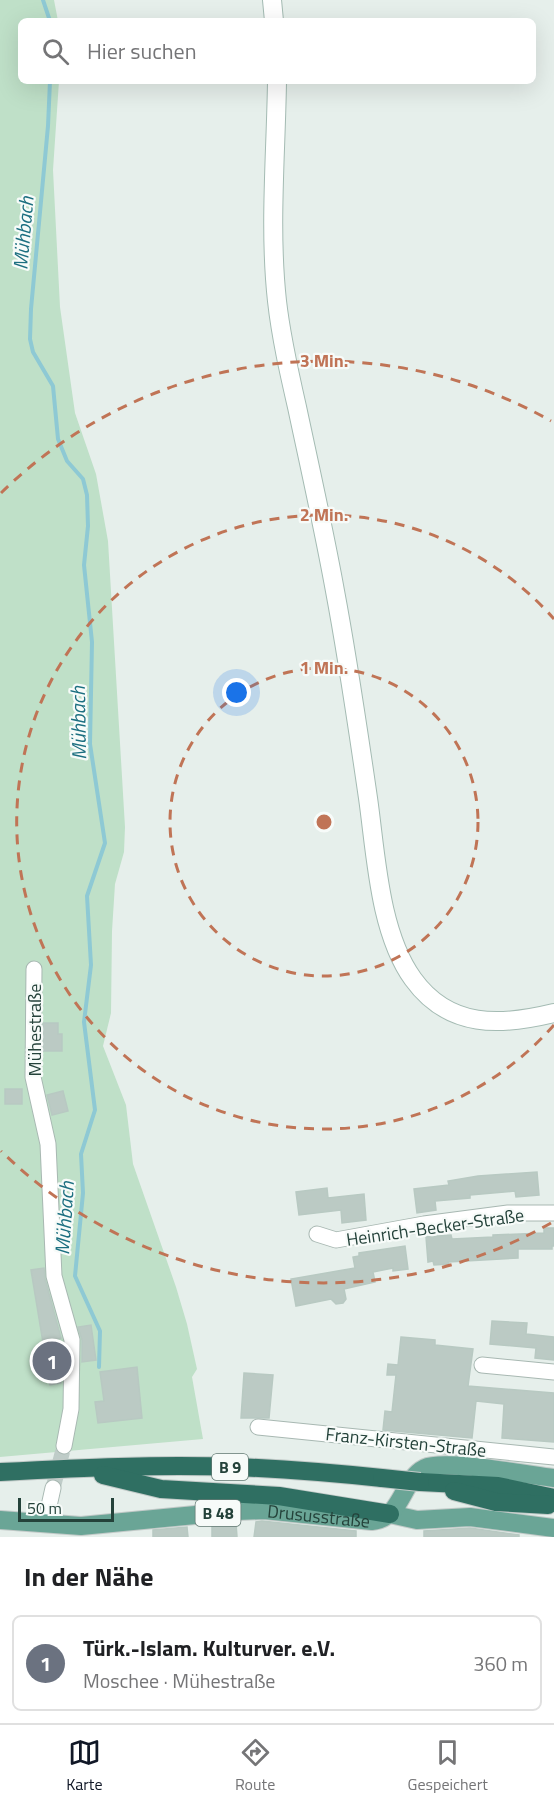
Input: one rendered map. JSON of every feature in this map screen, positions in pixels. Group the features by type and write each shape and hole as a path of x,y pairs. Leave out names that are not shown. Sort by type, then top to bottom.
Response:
{"highway":[{"name":"B 9","path":"0,1472 157,1466 236,1467 316,1471 429,1484 498,1486 554,1498"},
{"path":"78,1469 161,1489 290,1497 390,1514"},
{"name":"B 9","path":"429,1484 466,1496 496,1502 554,1505"}],"main road":[{"path":"272,0 274,18"},
{"path":"277,84 274,260 281,328 350,671 381,889 390,927 402,962 414,980 429,996 450,1011 478,1020 499,1022 554,1013"},
{"path":"390,1514 417,1473 429,1466 453,1465 554,1478"},
{"name":"Drususstraße","path":"45,1524 81,1526 264,1510 372,1521 390,1514 417,1520 470,1516 554,1528"},
{"name":"B 48","path":"0,1520 45,1524"}],"street":[{"name":"Mühestraße","path":"34,969 33,1077 48,1144 54,1276 72,1340 71,1409 64,1446"},
{"name":"Heinrich-Becker-Straße","path":"316,1234 336,1240 424,1224 508,1213 554,1213"},
{"path":"482,1365 554,1372"},
{"name":"Franz-Kirsten-Straße","path":"258,1427 554,1457"},
{"path":"45,1524 53,1488"}],"green space":[{"path":"0,0 54,0 57,18 18,18 18,84 59,84 53,170 60,307 75,413 96,474 108,541 125,827 124,852 115,884 111,1013 103,1046 126,1105 133,1164 187,1324 197,1369 192,1377 203,1439 0,1457"}],"building":[{"path":"43,1023 58,1023 58,1034 62,1034 62,1051 43,1051"},
{"path":"5,1089 22,1089 22,1104 5,1104"},
{"path":"63,1091 68,1111 52,1115 47,1095"},
{"path":"537,1172 539,1195 516,1197 515,1191 470,1195 470,1198 435,1201 436,1210 417,1213 414,1189 449,1185 448,1181 478,1176"},
{"path":"327,1188 328,1198 364,1194 366,1220 342,1223 341,1210 299,1215 296,1192"},
{"path":"544,1228 554,1228 552,1249 518,1249 518,1258 448,1262 449,1264 434,1265 433,1261 428,1262 426,1237 451,1235 452,1239 493,1237 493,1235 544,1233"},
{"path":"405,1246 408,1269 393,1271 393,1268 373,1272 375,1282 344,1289 346,1299 343,1303 336,1304 331,1299 296,1306 291,1279 355,1268 353,1257 359,1256 359,1253"},
{"path":"44,1268 61,1338 54,1340 61,1383 50,1385 31,1270"},
{"path":"492,1321 527,1323 526,1334 554,1337 554,1360 535,1358 536,1348 490,1344"},
{"path":"91,1325 96,1360 82,1362 82,1340 78,1327"},
{"path":"401,1337 435,1340 435,1345 473,1349 468,1386 554,1393 554,1442 502,1438 504,1404 476,1401 472,1438 383,1430 385,1411 392,1412 396,1375 387,1375 388,1364 398,1365"},
{"path":"137,1367 142,1418 98,1423 95,1402 104,1401 100,1372"},
{"path":"244,1373 273,1375 269,1418 241,1418"},
{"path":"256,1522 356,1531 356,1537 254,1537"},
{"path":"236,1523 237,1537 212,1537 212,1525"},
{"path":"187,1527 188,1537 153,1537 153,1530"},
{"path":"470,1528 519,1535 519,1537 424,1537 424,1531"}],"waterway":[{"name":"Mühbach","path":"43,0 49,18"},
{"name":"Mühbach","path":"50,84 30,339 33,352 53,386 58,439 67,461 83,479 87,495 88,526 84,565 92,642 90,744 105,843 87,896 91,965 84,1022 95,1110 81,1154 83,1193 75,1276 100,1331 99,1367"}],"tunnel":[{"path":"53,1488 64,1446"}],"place":[{"name":"Türk.-Islam. Kulturver. e.V.","path":"52,1361"}]}
